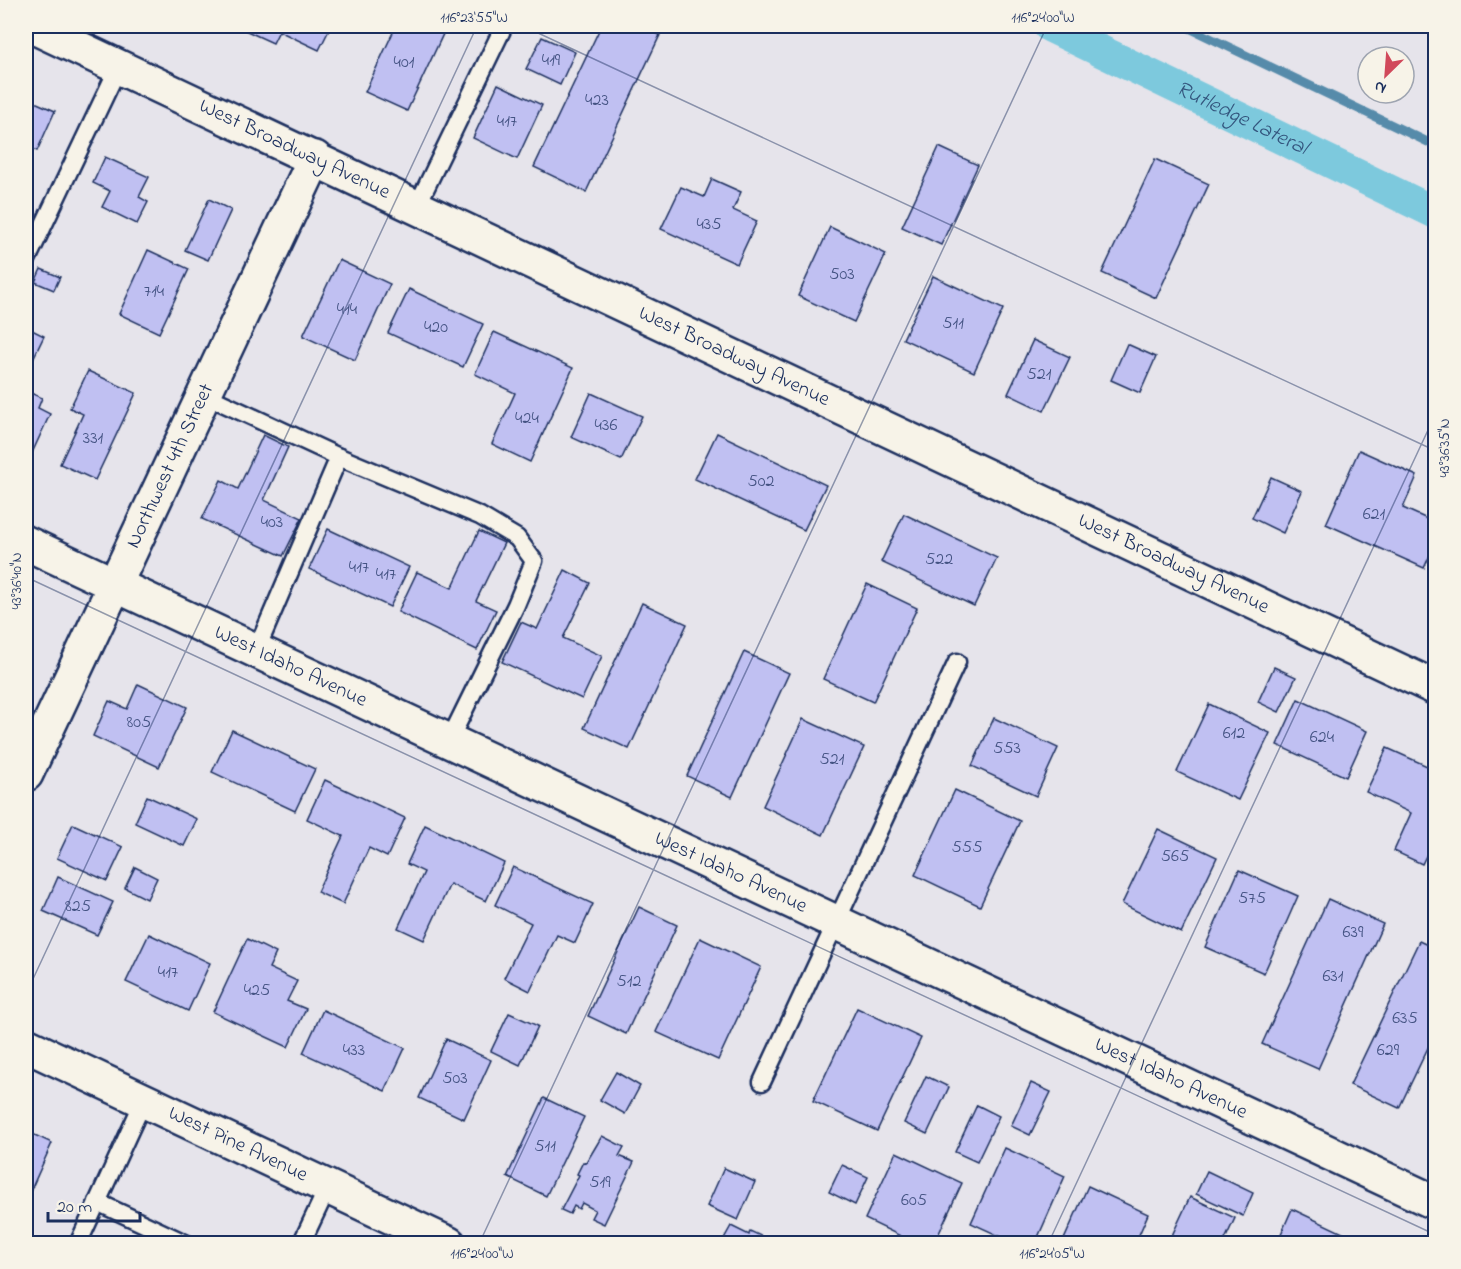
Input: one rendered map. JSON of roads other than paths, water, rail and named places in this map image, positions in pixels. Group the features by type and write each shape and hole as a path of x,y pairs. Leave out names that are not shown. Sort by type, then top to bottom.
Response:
{"street":[{"name":"West Broadway Avenue","path":"32,26 1436,688"},
{"name":"Northwest 4th Street","path":"26,774 315,158"},
{"name":"West Idaho Avenue","path":"26,543 1436,1203"},
{"name":"West Pine Avenue","path":"26,1045 449,1244"}],"lane":[{"path":"417,206 504,26"},
{"path":"26,262 119,66"},
{"path":"203,394 339,457 480,516 517,538 534,561 511,615 449,741"},
{"path":"256,651 339,457"},
{"path":"762,1082 838,923 957,662"},
{"path":"78,1244 144,1100"},
{"path":"301,1244 328,1187"},
{"path":"97,1202 187,1244"}],"waterway":[{"name":"Rutledge Lateral","path":"1049,26 1436,213"},
{"path":"1185,26 1436,146"}]}
